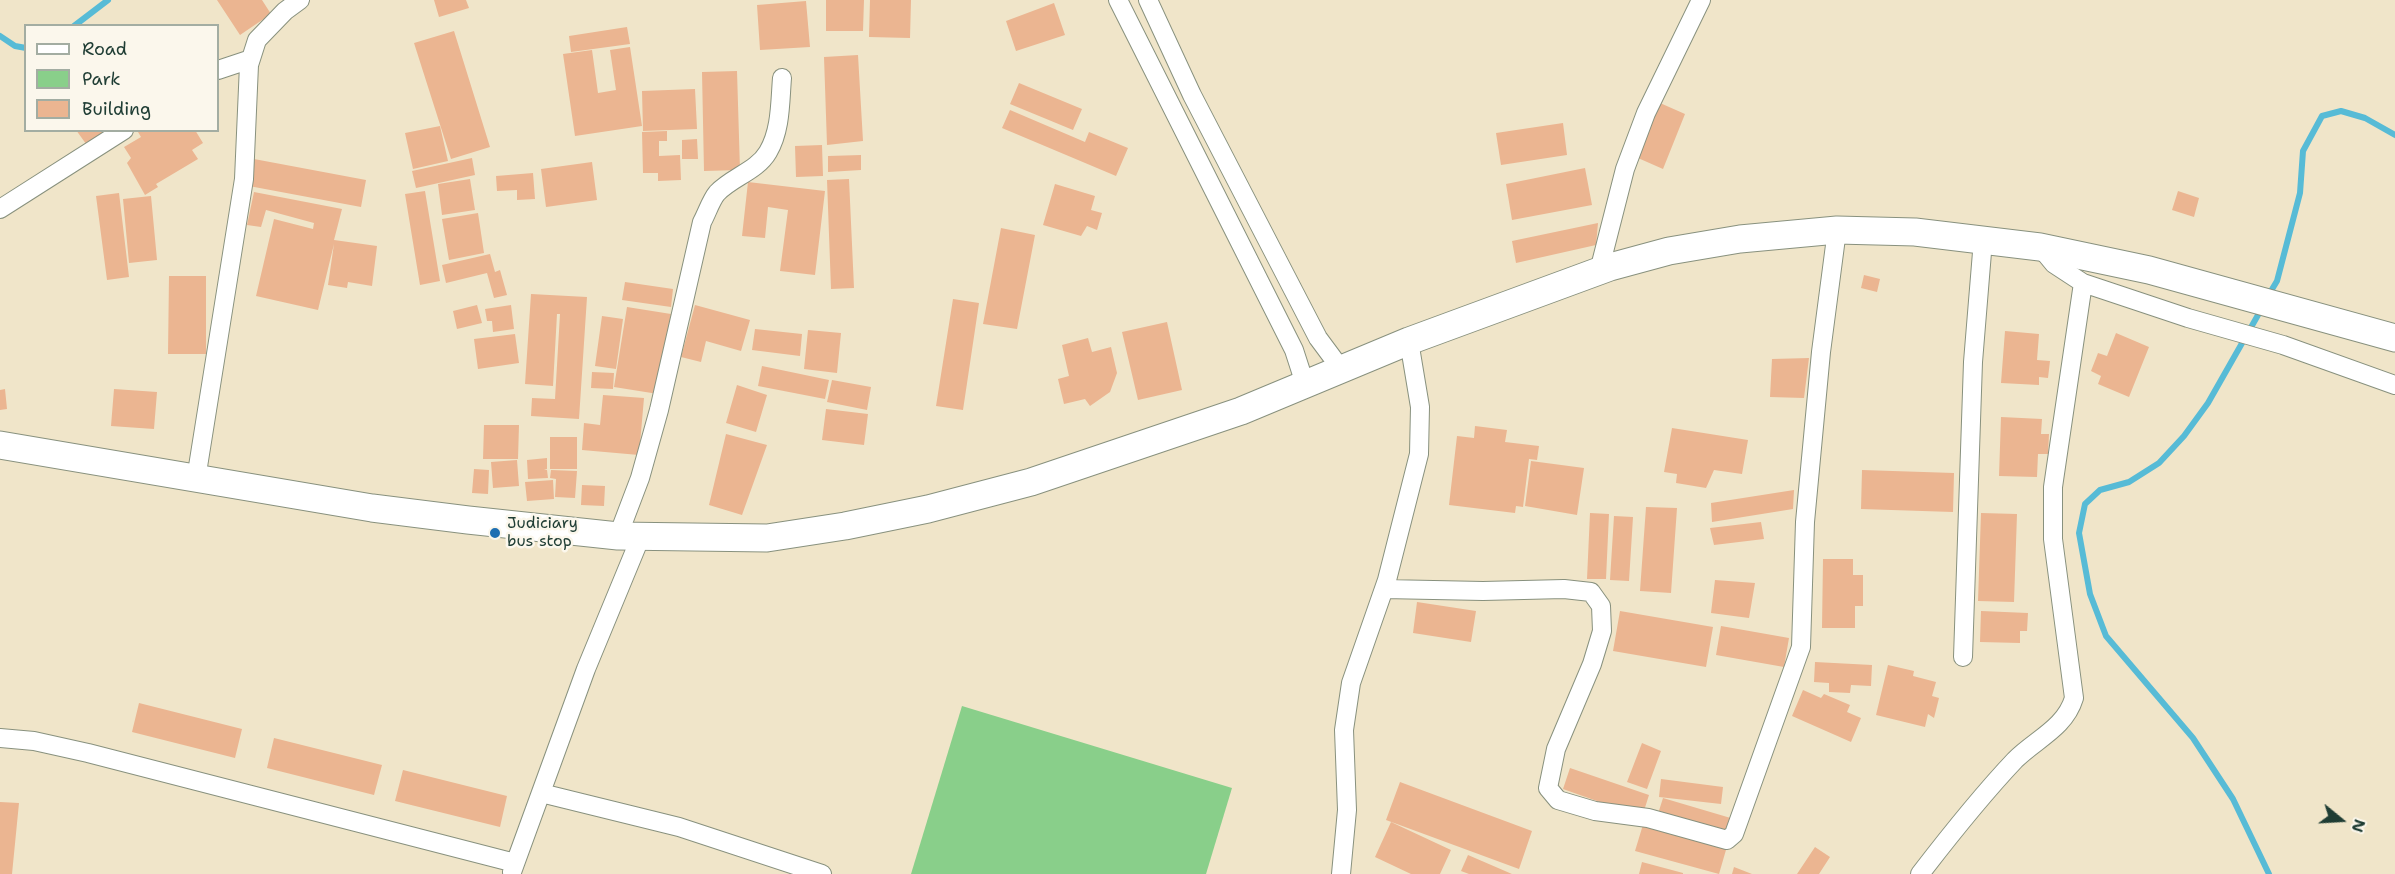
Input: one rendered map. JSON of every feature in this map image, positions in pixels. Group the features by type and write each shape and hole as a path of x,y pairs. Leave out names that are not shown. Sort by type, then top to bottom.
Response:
{"main road":[{"path":"0,445 372,508 468,520 629,536 767,538 845,526 928,509 1031,482 1241,411 1409,341 1599,271 1669,251 1740,239 1837,230 1915,232 2040,247 2149,270 2395,338"}],"street":[{"path":"196,479 244,179 249,65 257,40 285,11 300,0"},
{"path":"1118,0 1294,350 1305,384"},
{"path":"1148,0 1192,94 1313,327 1341,369"},
{"path":"1599,271 1625,169 1646,113 1701,0"},
{"path":"219,70 251,59"},
{"path":"0,738 34,741 88,753 513,868 586,669 629,536 640,478 659,410 702,222 716,194 755,166 767,154 775,140 782,78"},
{"path":"0,209 121,132"},
{"path":"1384,589 1483,591 1564,589 1590,592 1601,606 1602,631 1592,664 1556,749 1548,788 1558,800 1594,811 1648,818 1728,840 1734,834 1801,646 1805,522 1821,352 1837,230"},
{"path":"1964,657 1973,362 1983,240"},
{"path":"2040,247 2054,264 2083,283 2283,345 2395,385"},
{"path":"1920,874 1965,815 2017,758 2070,713 2074,698 2053,539 2053,487 2083,283"},
{"path":"1341,874 1347,810 1344,730 1351,683 1384,589 1419,454 1420,407 1409,341"},
{"path":"541,793 679,827 822,874"}],"green space":[{"path":"962,706 1232,788 1206,874 911,874"}],"building":[{"path":"217,0 262,0 271,14 240,35"},
{"path":"434,0 466,0 469,8 439,17"},
{"path":"826,0 864,0 863,31 826,31"},
{"path":"870,0 911,0 910,38 869,37"},
{"path":"806,1 810,47 760,50 757,5"},
{"path":"1054,3 1065,35 1016,51 1006,21"},
{"path":"627,27 630,44 571,52 569,36"},
{"path":"454,31 490,147 451,159 414,43"},
{"path":"630,47 642,126 575,136 563,54 592,50 598,93 616,90 610,50"},
{"path":"858,55 863,141 827,145 824,57"},
{"path":"737,71 740,170 704,171 702,72"},
{"path":"1019,83 1082,109 1073,130 1010,104"},
{"path":"695,89 697,129 643,131 642,91"},
{"path":"1660,103 1685,114 1663,169 1638,158"},
{"path":"1010,110 1085,142 1089,132 1128,148 1116,176 1002,128"},
{"path":"1563,123 1567,155 1501,165 1496,133"},
{"path":"440,126 448,161 413,169 405,133"},
{"path":"667,131 667,141 659,141 659,156 680,155 681,180 658,181 658,173 643,173 642,132"},
{"path":"77,132 111,132 89,148"},
{"path":"138,132 196,132 203,143 192,150 198,159 156,184 158,187 145,195 127,163 131,158 124,147 141,137"},
{"path":"697,139 698,159 682,159 682,140"},
{"path":"822,145 823,176 796,177 795,146"},
{"path":"861,155 861,170 828,172 828,156"},
{"path":"472,158 475,175 416,188 412,171"},
{"path":"254,159 366,180 361,207 249,186"},
{"path":"592,162 597,200 546,207 541,169"},
{"path":"1585,168 1592,205 1512,220 1506,184"},
{"path":"533,173 535,199 517,200 517,190 497,191 496,176"},
{"path":"470,179 475,210 442,215 438,184"},
{"path":"849,179 854,288 831,289 827,180"},
{"path":"748,182 825,191 815,275 780,271 788,210 768,207 765,238 742,236"},
{"path":"1055,184 1095,196 1091,210 1102,213 1097,230 1087,226 1081,236 1043,225"},
{"path":"425,191 440,281 420,285 405,194"},
{"path":"2178,191 2199,198 2194,217 2172,210"},
{"path":"254,192 342,209 334,240 377,246 372,286 348,282 347,288 328,285 334,244 318,310 256,296 274,219 313,229 314,223 266,210 261,227 247,225"},
{"path":"119,193 129,277 107,280 96,196"},
{"path":"151,196 157,260 129,263 123,199"},
{"path":"478,213 484,253 449,260 442,219"},
{"path":"1598,223 1596,245 1516,263 1512,241"},
{"path":"1001,228 1035,235 1017,329 983,324"},
{"path":"490,254 495,272 500,270 507,295 494,298 487,273 446,283 442,265"},
{"path":"1864,275 1880,279 1877,292 1861,288"},
{"path":"169,276 206,276 206,354 168,354"},
{"path":"625,282 673,289 671,307 622,300"},
{"path":"531,294 587,297 579,419 531,416 532,398 555,399 560,314 557,314 553,386 525,384"},
{"path":"953,299 979,303 963,410 936,406"},
{"path":"477,305 482,323 457,329 453,311"},
{"path":"511,305 514,329 493,332 492,321 487,321 485,309"},
{"path":"695,305 750,320 741,351 706,341 701,362 681,357"},
{"path":"627,307 671,314 658,394 614,387"},
{"path":"602,316 623,319 616,369 595,366"},
{"path":"1167,322 1182,390 1138,400 1122,332"},
{"path":"755,329 802,334 800,356 752,350"},
{"path":"808,330 841,333 837,373 804,369"},
{"path":"2005,331 2039,334 2037,360 2050,361 2048,378 2039,377 2039,385 2001,383"},
{"path":"2116,333 2149,347 2129,397 2098,384 2101,376 2091,371 2098,353 2107,356"},
{"path":"515,334 519,363 478,369 474,339"},
{"path":"1088,338 1092,352 1111,347 1117,373 1110,392 1090,406 1085,399 1064,404 1058,379 1069,376 1062,345"},
{"path":"1809,358 1804,398 1770,397 1772,359"},
{"path":"762,366 829,380 825,399 758,386"},
{"path":"592,372 614,373 613,389 591,388"},
{"path":"832,380 871,387 867,410 827,402"},
{"path":"737,385 767,395 756,432 726,423"},
{"path":"5,389 7,409 0,410 0,390"},
{"path":"114,389 157,392 154,429 111,426"},
{"path":"603,395 644,398 639,455 582,450 584,423 600,425"},
{"path":"826,409 868,414 864,445 822,440"},
{"path":"2001,417 2042,419 2041,434 2049,434 2048,454 2038,454 2037,477 1999,476"},
{"path":"484,425 519,425 518,459 483,459"},
{"path":"1475,426 1507,430 1505,442 1539,446 1537,460 1529,459 1523,507 1516,506 1515,513 1449,505 1457,436 1474,438"},
{"path":"1672,428 1748,440 1742,474 1714,470 1706,488 1676,483 1677,474 1664,472"},
{"path":"726,434 767,445 742,515 709,505"},
{"path":"550,437 577,437 577,469 550,469"},
{"path":"547,458 547,469 544,469 547,470 548,478 528,479 527,460"},
{"path":"517,460 519,486 493,488 491,462"},
{"path":"1531,461 1584,468 1577,515 1525,506"},
{"path":"474,469 489,470 488,494 472,493"},
{"path":"551,470 577,471 575,498 555,497 556,479 550,478"},
{"path":"1862,470 1954,473 1953,512 1861,509"},
{"path":"553,480 554,499 527,501 525,482"},
{"path":"582,485 605,486 604,506 581,505"},
{"path":"1794,490 1793,509 1712,522 1711,503"},
{"path":"1646,507 1677,508 1671,593 1640,591"},
{"path":"1590,513 1609,514 1606,579 1587,579"},
{"path":"1981,513 2017,514 2014,602 1978,601"},
{"path":"1614,516 1633,517 1629,581 1610,580"},
{"path":"1761,522 1764,539 1714,545 1710,528"},
{"path":"1823,559 1853,559 1853,575 1863,575 1863,606 1855,606 1855,628 1822,628"},
{"path":"1715,580 1755,583 1749,618 1711,613"},
{"path":"1417,602 1476,611 1471,642 1413,633"},
{"path":"1620,611 1713,627 1706,667 1613,651"},
{"path":"1981,611 2028,613 2027,631 2020,631 2020,643 1980,642"},
{"path":"1721,626 1789,638 1784,667 1716,655"},
{"path":"1815,662 1872,665 1871,686 1851,685 1850,693 1829,692 1829,683 1814,682"},
{"path":"1888,665 1914,671 1913,676 1936,682 1932,696 1939,698 1934,718 1928,714 1925,727 1876,715"},
{"path":"1803,690 1821,698 1824,694 1850,705 1847,712 1861,718 1851,742 1792,716"},
{"path":"139,703 242,729 235,758 132,732"},
{"path":"274,738 382,765 374,795 267,768"},
{"path":"1642,743 1661,751 1647,789 1627,782"},
{"path":"1570,768 1649,795 1642,817 1563,789"},
{"path":"403,770 507,796 500,827 395,801"},
{"path":"1661,779 1723,787 1721,804 1659,797"},
{"path":"1400,782 1532,831 1519,869 1386,820"},
{"path":"1663,798 1734,819 1729,837 1657,817"},
{"path":"0,802 19,803 12,874 0,874"},
{"path":"1645,818 1728,843 1719,874 1635,851"},
{"path":"1391,822 1451,850 1440,874 1411,874 1375,857"},
{"path":"1815,847 1830,857 1819,874 1797,874"},
{"path":"1468,855 1512,874 1469,874 1461,871"},
{"path":"1642,862 1683,873 1683,874 1639,874"},
{"path":"1734,867 1752,874 1732,874"}],"waterway":[{"path":"77,24 108,0"},
{"path":"0,36 15,46 24,48"},
{"path":"2268,296 2277,281 2300,193 2303,151 2322,116 2341,111 2365,118 2395,135"},
{"path":"2262,308 2208,403 2184,436 2159,463 2129,482 2100,490 2085,504 2079,533 2090,594 2106,636 2193,738 2233,799 2269,874"}],"place":[{"name":"Judiciary bus stop","path":"495,533"}]}
